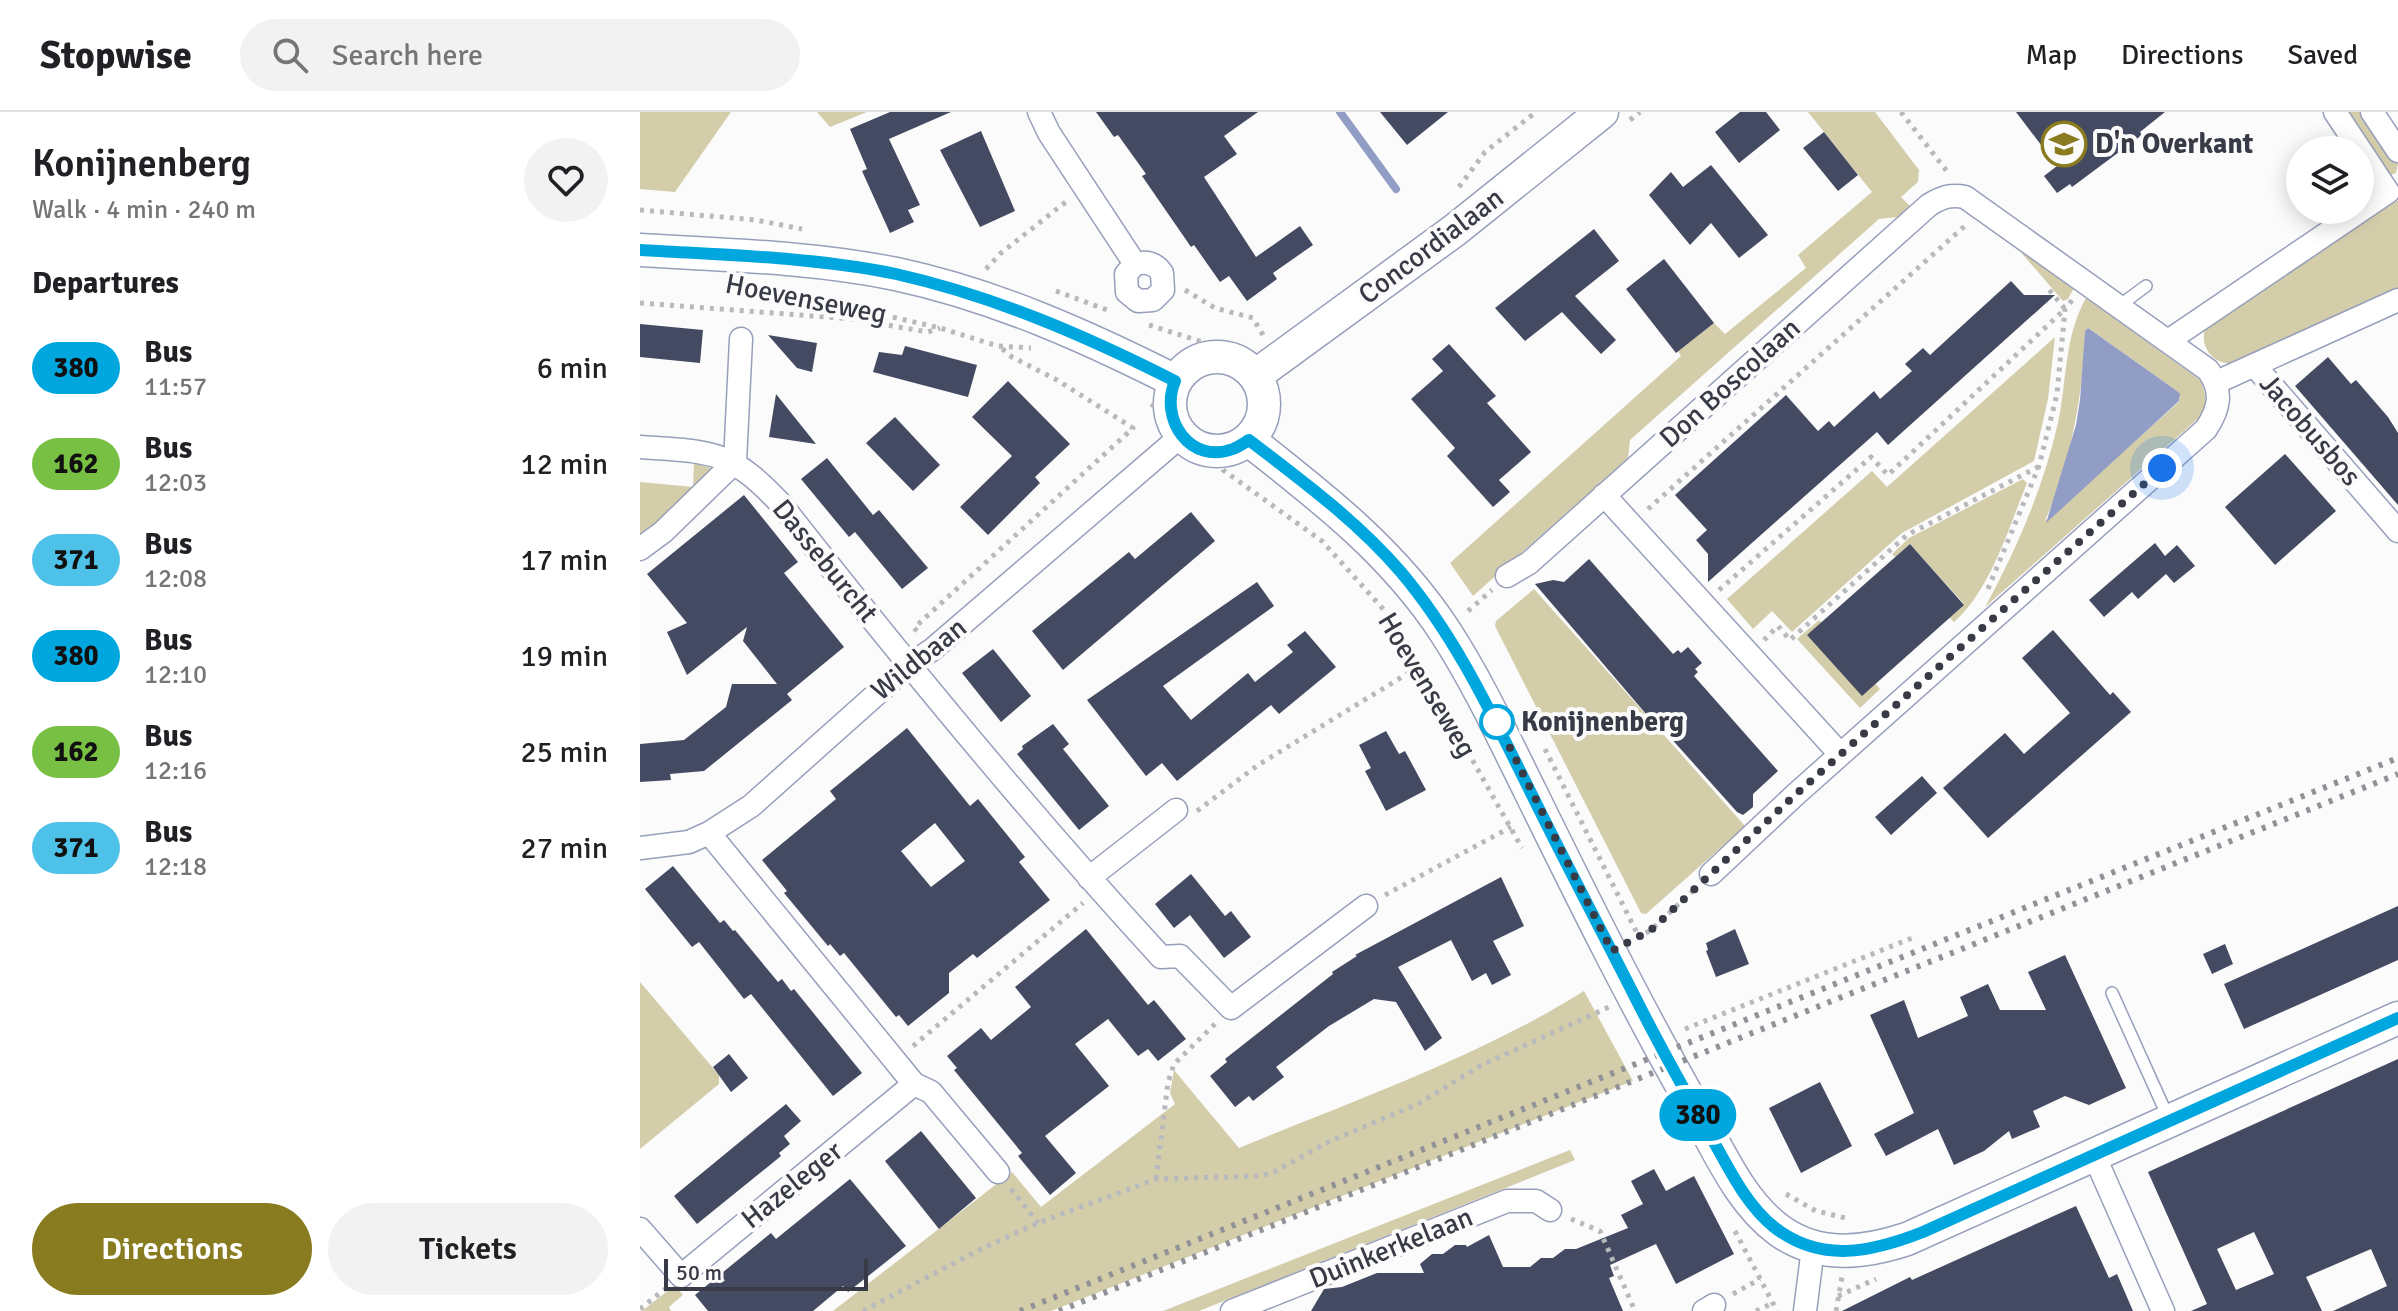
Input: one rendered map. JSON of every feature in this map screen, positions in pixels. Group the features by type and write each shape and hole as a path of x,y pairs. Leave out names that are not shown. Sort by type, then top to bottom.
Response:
{"street":[{"path":"1039,112 1049,133 1135,264"},
{"name":"Concordialaan","path":"1255,376 1455,230 1602,112"},
{"path":"2168,341 2393,191 2335,112"},
{"path":"2372,112 2398,151"},
{"path":"1711,874 1761,825 2206,429 2215,415 2219,398 2217,382 2208,370 1984,210 1965,197 1954,195"},
{"name":"Don Boscolaan","path":"1507,576 1529,563 1929,205 1954,195"},
{"name":"Hoevenseweg","path":"640,250 864,269 922,281 979,297 1064,328 1175,381"},
{"path":"1148,262 1164,277 1163,290 1158,297 1148,302 1134,300 1127,292 1124,280 1135,264 1148,262"},
{"path":"2217,382 2398,300"},
{"path":"640,549 663,532 735,462 741,339"},
{"path":"1213,356 1229,358 1244,365 1255,376 1263,391 1265,408 1263,419 1249,440 1232,450 1213,452 1196,447 1181,436 1170,409 1171,390 1185,369 1213,356"},
{"name":"Jacobusbos","path":"2254,365 2398,531"},
{"name":"Wildbaan","path":"640,848 689,842 751,806 908,666 933,649 1181,436"},
{"name":"Hoevenseweg","path":"1249,440 1355,525 1433,613 1496,721 1675,1074 1742,1191 1755,1209 1782,1232 1813,1248"},
{"name":"Dasseburcht","path":"640,447 703,451 735,462 758,479 908,666"},
{"path":"1604,495 1840,754"},
{"path":"908,666 1094,884 1161,957 1180,956 1231,1008 1366,906"},
{"path":"1094,884 1176,810"},
{"path":"709,833 914,1084 931,1092 998,1172"},
{"path":"1805,1311 1813,1248 1845,1252 1891,1244 1923,1232 2170,1121 2228,1089 2398,1018"},
{"name":"Hazeleger","path":"640,1229 681,1276 914,1084"},
{"path":"2094,1155 2163,1311"},
{"name":"Duinkerkelaan","path":"1232,1311 1507,1201 1536,1201 1550,1210"}],"lane":[{"path":"2119,306 2146,286"},
{"path":"2112,993 2170,1121"}],"path":[{"path":"1901,112 1950,175 1954,195"},
{"path":"987,266 1084,187"},
{"path":"640,210 756,220 815,232"},
{"name":"Don Boscolaan","path":"1631,524 1984,210"},
{"path":"1164,277 1215,308 1253,318 1264,339"},
{"path":"1703,604 1871,457 1888,475 2065,309 2086,283"},
{"name":"Hoevenseweg","path":"763,288 969,336"},
{"path":"640,303 852,319 928,332 940,328"},
{"path":"1984,598 2039,466 2057,394 2065,309"},
{"path":"933,649 914,628 1133,428 998,346"},
{"name":"Hoevenseweg","path":"1213,452 1223,470 1322,541 1394,621 1526,854"},
{"path":"1749,654 1778,626 1790,640 1907,535 2039,466"},
{"path":"1176,810 1190,816 1258,765 1420,666"},
{"path":"1366,906 1511,827"},
{"path":"1612,951 1651,930 1711,874"},
{"path":"896,1061 1094,884"},
{"path":"1685,1029 1917,936"},
{"path":"863,1311 1038,1223 1156,1179 1260,1176 1276,1171 1328,1142 1418,1104 1480,1066 1609,1006"},
{"path":"1156,1179 1168,1082 1174,1064 1231,1008"},
{"path":"998,1172 1038,1223"},
{"path":"1776,1187 1816,1211 1850,1219 1836,1311"},
{"path":"1550,1210 1600,1231 1635,1311"},
{"path":"1760,1279 1777,1311"},
{"path":"1756,1311 1773,1303"}],"shaded area":[{"path":"640,112 731,112 675,192 640,189"},
{"path":"817,112 867,112 830,127"},
{"path":"1808,112 1875,112 1919,170 1918,182 1901,197 1910,206 1898,217 1879,219 1630,440 1628,458 1473,596 1450,563 1681,356 1678,351 1714,323 1725,334 1806,268 1798,255 1872,192"},
{"path":"2344,112 2363,112 2398,164 2396,173 2390,175 2374,153 2374,136 2362,136"},
{"path":"2398,201 2398,288 2238,363 2223,362 2211,355 2205,343 2205,328 2358,224 2374,224 2374,213 2390,202"},
{"path":"2019,250 2074,288 2068,299 2063,301"},
{"path":"2086,298 2200,380 2205,394 2203,411 1985,607 2008,563 2045,471 2058,423 2070,344","holes":["2088,328 2177,391 2179,402 2045,521 2074,428 2082,380 2085,331"]},
{"path":"2055,337 2048,399 2034,461 1902,533 1792,632 1772,611 1753,629 1727,599 1872,471 1887,487"},
{"path":"694,462 725,473 640,544 640,482 693,487"},
{"path":"2023,479 2027,483 1988,576 1967,609 1954,622 1949,617 1964,604 1910,544 1895,557 1892,554 1909,538"},
{"path":"1534,589 1745,826 1646,914 1641,913 1495,626 1496,621"},
{"path":"1819,620 1880,689 1860,708 1797,639"},
{"path":"640,982 719,1075 719,1084 640,1149"},
{"path":"1584,991 1633,1081 1051,1311 833,1311 1012,1172 1041,1207 1175,1104 1170,1093 1174,1070 1239,1148 1458,1057"},
{"path":"1570,1150 1575,1160 1199,1311 1163,1311"},
{"path":"675,1285 683,1295 669,1307 671,1311 642,1311"}],"water":[{"path":"2088,328 2177,391 2179,401 2046,523 2076,425 2085,331"}],"building":[{"path":"890,112 951,112 889,139 920,205 908,210 914,222 890,233 862,171 867,169 850,129"},
{"path":"1096,112 1258,112 1224,136 1237,154 1204,177 1256,257 1300,226 1313,245 1273,273 1277,279 1247,301 1229,276 1220,282 1194,245 1191,247 1142,176 1146,174 1118,135 1114,137"},
{"path":"1380,112 1448,112 1407,145"},
{"path":"1740,112 1766,112 1780,130 1739,163 1715,132"},
{"path":"2016,112 2165,112 2140,132 2142,135 2072,187 2070,184 2057,193 2044,176 2057,166"},
{"path":"981,131 1015,211 980,227 940,150"},
{"path":"1824,132 1858,175 1838,191 1803,148"},
{"path":"1711,165 1768,235 1739,258 1711,223 1690,245 1649,195 1671,172 1683,187"},
{"path":"1594,229 1619,261 1575,296 1616,340 1601,354 1562,312 1525,341 1495,308"},
{"path":"1664,259 1714,323 1676,353 1626,289"},
{"path":"2011,281 2024,295 2055,295 1888,445 1877,432 1708,582 1708,554 1696,540 1707,530 1675,495 1786,395 1818,431 1829,421 1834,427 1874,391 1880,399 1912,371 1905,364 1923,348 1930,355"},
{"path":"640,324 703,330 700,363 640,357"},
{"path":"768,335 817,343 812,372 797,368"},
{"path":"1449,344 1496,396 1487,403 1531,452 1499,480 1510,492 1493,507 1447,456 1455,448 1411,399 1443,371 1432,359"},
{"path":"905,346 977,365 968,397 873,372 879,352 902,355"},
{"path":"2328,357 2351,384 2356,380 2398,433 2398,505 2295,386"},
{"path":"1008,381 1070,444 1035,477 1040,483 988,535 960,507 1012,456 972,417"},
{"path":"776,394 816,444 769,437"},
{"path":"895,417 940,465 913,491 866,443"},
{"path":"2285,454 2336,511 2275,565 2225,507"},
{"path":"827,458 873,515 879,510 928,568 902,589 855,532 849,537 801,479"},
{"path":"744,495 798,562 784,573 844,647 787,694 792,700 704,771 670,774 671,780 640,782 640,744 684,740 726,707 732,684 777,684 743,641 747,627 687,675 667,632 687,623 647,574"},
{"path":"1191,512 1215,541 1063,670 1032,631 1129,552 1135,559"},
{"path":"2155,543 2165,556 2177,545 2195,566 2174,583 2166,574 2138,599 2132,592 2104,617 2089,600"},
{"path":"1910,544 1964,605 1862,696 1807,635"},
{"path":"1589,559 1673,654 1678,650 1681,653 1688,647 1702,663 1695,669 1698,672 1694,676 1778,771 1753,794 1753,807 1743,815 1660,726 1658,728 1535,584 1553,580 1564,582"},
{"path":"1257,582 1274,606 1163,686 1191,720 1248,673 1255,682 1293,652 1287,645 1305,631 1336,667 1279,714 1271,705 1177,781 1162,763 1146,776 1087,700"},
{"path":"2053,630 2110,695 2113,692 2131,712 1988,838 1943,788 2005,733 2024,754 2070,713 2022,658"},
{"path":"993,649 1031,696 1001,722 962,673"},
{"path":"1053,724 1069,744 1063,749 1109,806 1079,830 1017,754 1023,749 1022,746"},
{"path":"907,728 970,806 978,799 1025,857 1019,862 1050,900 977,958 973,954 949,973 949,993 908,1026 899,1015 896,1017 844,953 840,956 830,944 828,946 784,893 787,891 762,860 836,799 830,791","holes":["935,823 965,861 931,887 901,851"]},
{"path":"1386,731 1399,754 1405,751 1426,790 1386,811 1365,771 1371,768 1359,745"},
{"path":"1922,776 1937,793 1891,835 1875,817"},
{"path":"673,866 720,923 724,920 735,930 778,982 782,979 791,991 794,989 862,1073 833,1096 751,994 744,999 699,942 692,947 645,889"},
{"path":"1191,874 1225,916 1231,911 1251,937 1224,958 1190,915 1174,928 1155,904"},
{"path":"1501,877 1524,926 1493,941 1511,975 1492,985 1486,973 1472,981 1451,940 1398,967 1442,1038 1425,1051 1396,1002 1374,999 1329,1026 1276,1067 1284,1077 1253,1101 1249,1096 1235,1107 1210,1076 1227,1062 1225,1059 1355,955"},
{"path":"2398,906 2398,960 2244,1029 2224,984"},
{"path":"1086,929 1148,1005 1154,1000 1186,1039 1158,1061 1148,1049 1138,1056 1108,1019 1075,1044 1109,1086 1045,1136 1076,1173 1050,1195 1018,1156 1022,1153 954,1070 957,1068 947,1056 981,1028 991,1040 1031,1007 1015,987"},
{"path":"1735,929 1749,964 1716,977 1706,943"},
{"path":"2225,944 2233,964 2212,974 2203,954"},
{"path":"2065,955 2126,1088 2089,1105 2065,1096 2033,1111 2040,1127 2012,1139 2009,1131 1984,1151 1954,1165 1938,1129 1886,1156 1874,1134 1914,1113 1870,1015 1904,1000 1918,1038 1968,1016 1960,997 1988,984 2000,1010 2046,1010 2028,972"},
{"path":"729,1054 748,1078 731,1092 713,1067"},
{"path":"2398,1059 2398,1311 2333,1311 2387,1286 2371,1249 2306,1277 2322,1311 2191,1311 2207,1304 2148,1172","holes":["2254,1232 2274,1274 2236,1290 2217,1249"]},
{"path":"1820,1082 1852,1146 1801,1173 1769,1108"},
{"path":"786,1104 801,1121 784,1136 790,1144 779,1153 781,1156 697,1224 674,1196"},
{"path":"921,1131 976,1198 939,1229 885,1161"},
{"path":"1654,1169 1666,1191 1694,1176 1734,1254 1676,1284 1656,1244 1610,1265 1614,1276 1609,1278 1623,1311 1311,1311 1324,1289 1342,1287 1377,1273 1424,1273 1420,1264 1432,1254 1443,1254 1455,1245 1467,1247 1489,1235 1503,1267 1530,1267 1541,1258 1553,1258 1565,1249 1576,1249 1628,1228 1621,1215 1643,1204 1631,1181"},
{"path":"850,1179 906,1246 848,1292 843,1286 813,1311 708,1311 695,1295 771,1233 776,1239"},
{"path":"2076,1206 2109,1278 2117,1274 2133,1311 1842,1311 1910,1277 1912,1280"}],"waterway":[{"path":"1340,112 1396,189"}],"railway":[{"path":"1020,1311 2398,758"},
{"path":"1059,1311 2398,774"}],"bus line":[{"name":"380","path":"640,250 785,261 893,274 979,297 1064,328 1175,381 1169,400 1172,419 1188,442 1213,452 1232,450 1249,440 1355,525 1398,570 1449,636 1496,721 1656,1040 1742,1191 1763,1217 1802,1244 1829,1251 1859,1251 1923,1232 2398,1018"}],"place":[{"name":"D'n Overkant","path":"2064,144"},
{"name":"Konijnenberg","path":"1497,722"}],"route":[{"path":"1497,722 1612,951 1651,930 1761,825 2162,468"}]}
